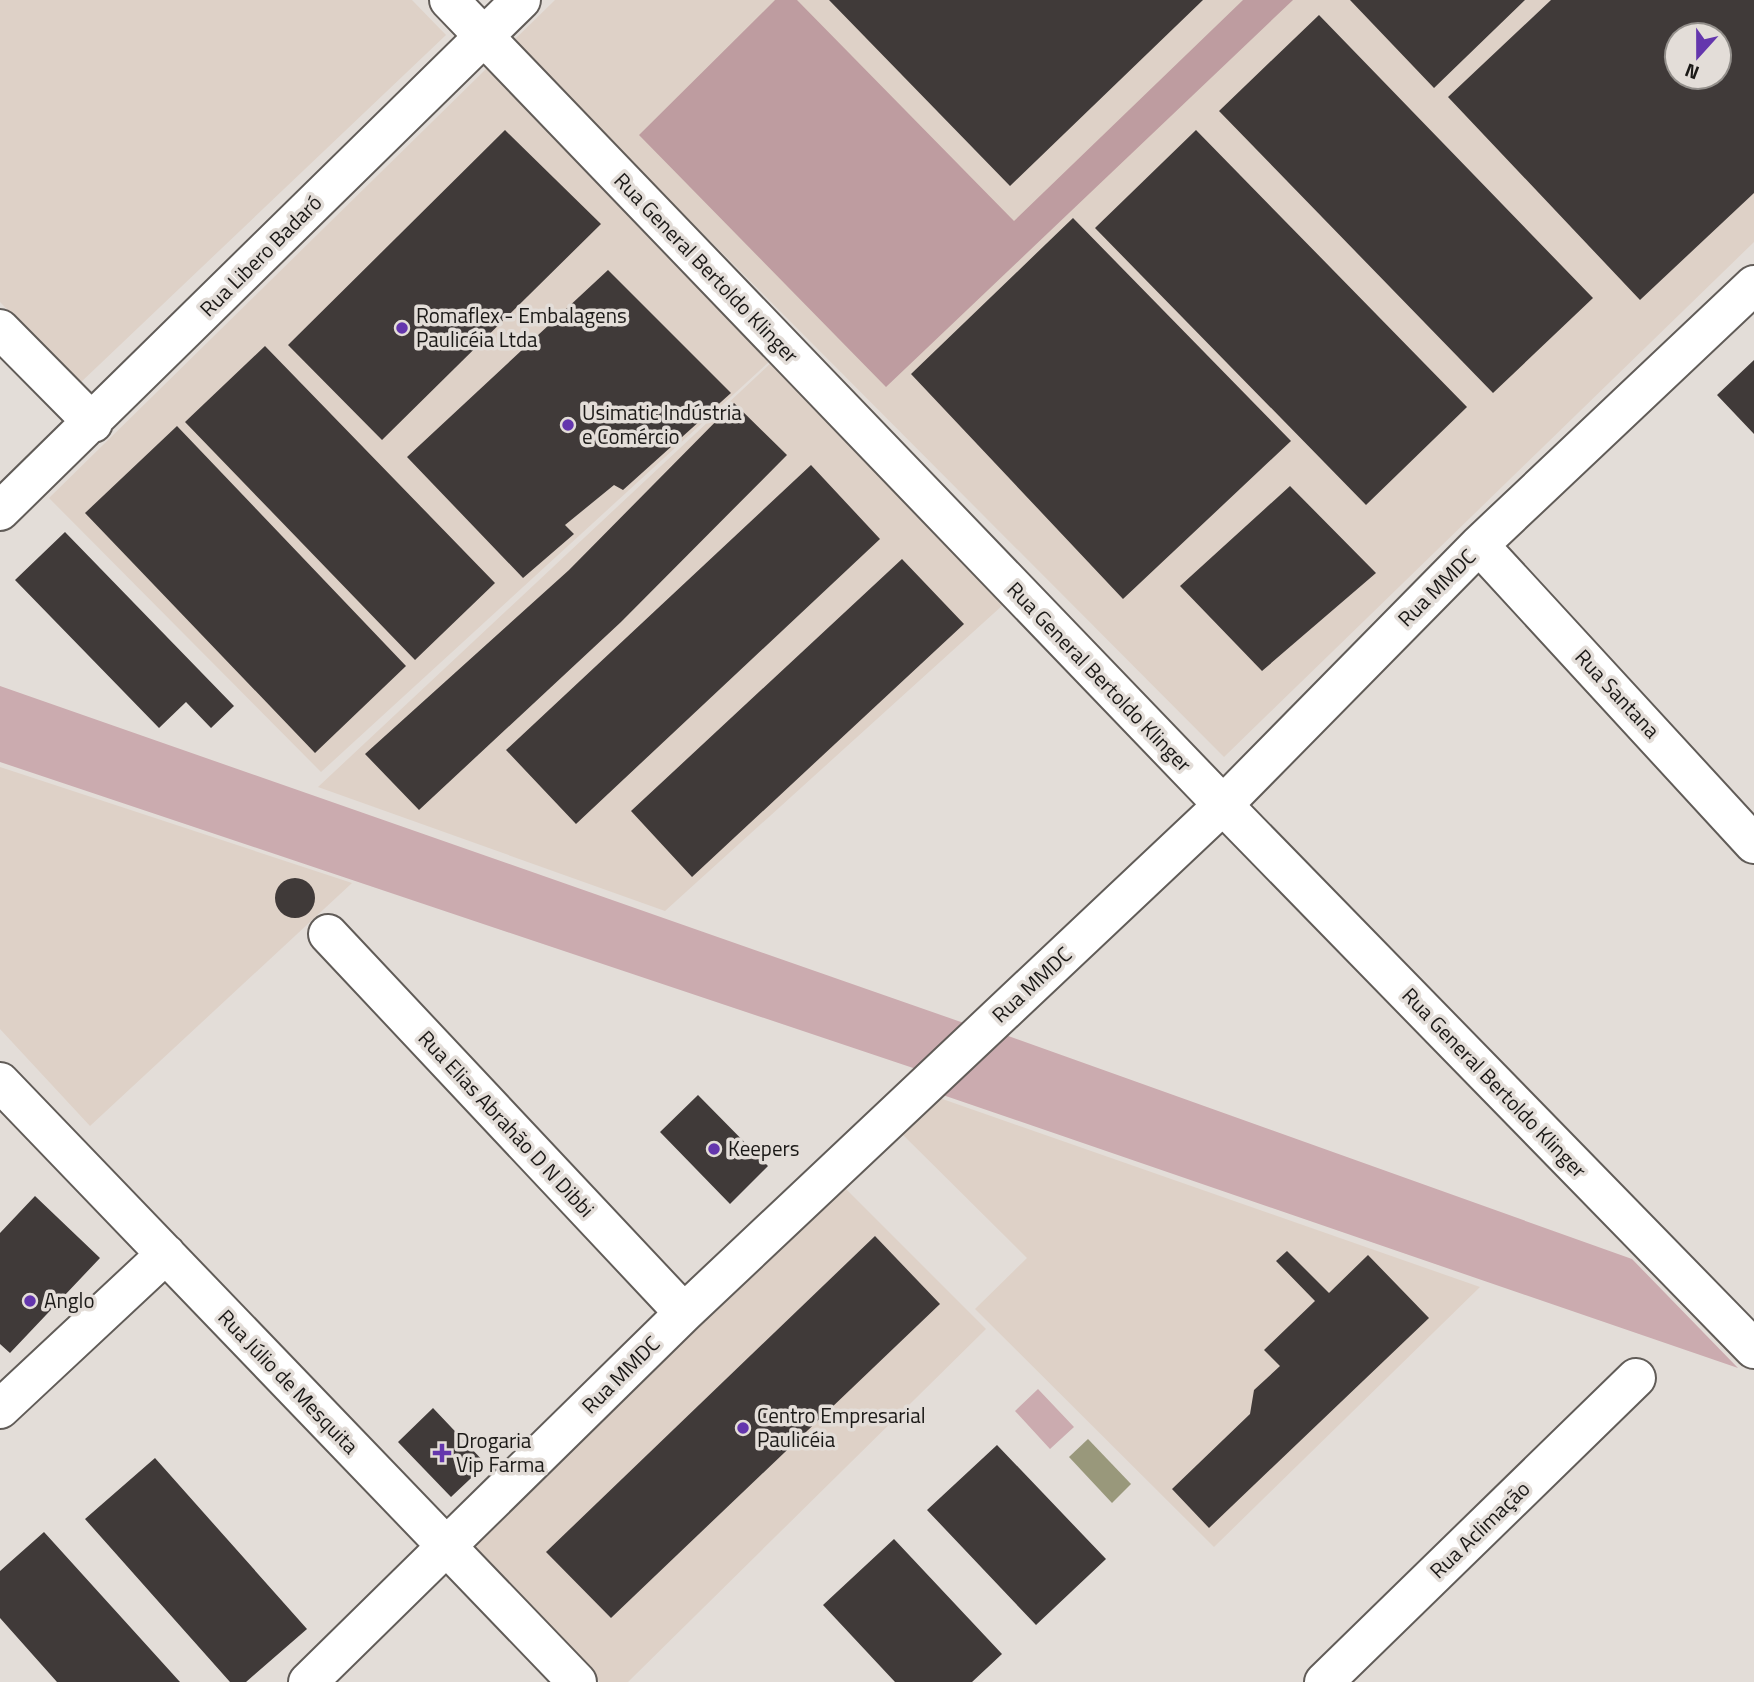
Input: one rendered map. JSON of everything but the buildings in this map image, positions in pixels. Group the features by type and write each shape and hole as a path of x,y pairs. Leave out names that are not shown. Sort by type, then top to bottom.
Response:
{"street":[{"name":"Rua General Bertoldo Klinger","path":"449,0 1223,806 1754,1349"},
{"name":"Rua Libero Badaró","path":"0,511 93,423 521,0"},
{"name":"Rua MMDC","path":"308,1682 447,1549 684,1313 1223,806 1479,545 1750,298"},
{"path":"0,329 93,423"},
{"name":"Rua Santana","path":"1479,545 1754,844"},
{"name":"Rua Elias Abrahão D N Dibbi","path":"327,934 684,1313"},
{"name":"Rua Júlio de Mesquita","path":"0,1082 577,1682"},
{"path":"0,1409 166,1254"},
{"name":"Rua Aclimação","path":"1324,1682 1636,1378"}],"shaded area":[{"path":"0,0 412,0 446,35 79,384 0,302"},
{"path":"555,0 1754,0 1754,242 1224,757 512,42"},
{"path":"775,0 797,0 1014,221 1243,0 1293,0 886,387 639,135"},
{"path":"487,68 770,361 321,772 49,498"},
{"path":"772,362 1004,604 665,911 318,787"},
{"path":"0,686 981,1029 934,1075 0,762"},
{"path":"0,767 352,883 90,1126 0,1029"},
{"path":"1000,1033 1632,1259 1738,1368 937,1093"},
{"path":"931,1095 1480,1287 1214,1547 975,1309 1027,1258 896,1128"},
{"name":"Centro Empresarial Paulicéia","path":"836,1179 986,1329 628,1682 600,1682 464,1545"},
{"path":"1038,1389 1074,1427 1050,1449 1015,1411"},
{"path":"1088,1439 1131,1484 1112,1503 1069,1457"}],"place":[{"name":"Romaflex - Embalagens Paulicéia Ltda","path":"402,328"},
{"name":"Usimatic Indústria e Comércio","path":"568,425"},
{"name":"Keepers","path":"714,1149"},
{"name":"Anglo","path":"30,1301"},
{"name":"Centro Empresarial Paulicéia","path":"743,1428"},
{"name":"Drogaria Vip Farma","path":"442,1453"}]}
